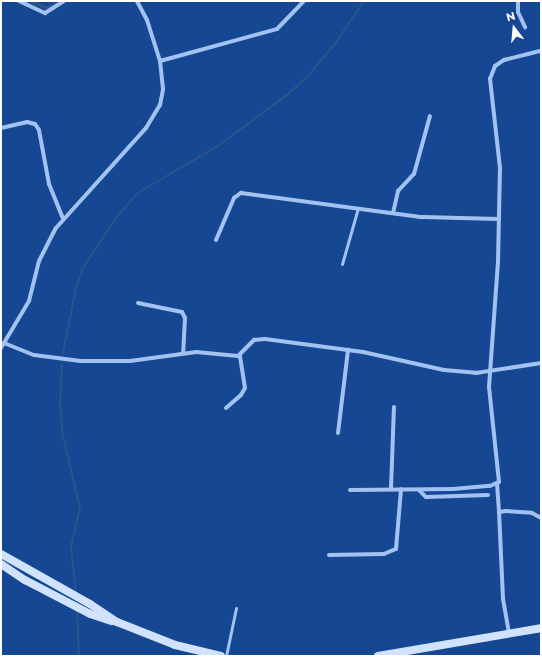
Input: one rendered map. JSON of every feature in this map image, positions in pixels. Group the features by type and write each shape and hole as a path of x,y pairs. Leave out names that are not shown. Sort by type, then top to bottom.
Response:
{"main road":[{"path":"1,554 30,572 90,604 117,622"},
{"path":"1,564 25,580 90,614 117,622 175,645 222,656"},
{"path":"1,568 11,570"},
{"path":"381,656 411,653 541,628"}],"street":[{"path":"19,1 45,13 64,1"},
{"path":"1,348 29,301 39,261 63,218 105,175 156,113 163,89 160,61 147,20 137,1"},
{"path":"160,61 277,29 304,1"},
{"path":"518,1 518,12 525,27"},
{"path":"509,633 503,600 499,477 490,396 490,372 499,219 500,168 492,108 491,74 504,60 541,51"},
{"path":"393,213 398,191 414,174 430,116"},
{"path":"1,128 27,122 35,124 39,130 49,184 63,218"},
{"path":"216,240 234,198 239,193 422,217 499,219"},
{"path":"138,303 182,312 185,318 183,353"},
{"path":"4,343 34,355 81,361 130,361 183,353 240,355 254,340 261,339 348,350 444,370 476,373 541,363"},
{"path":"338,433 348,350"},
{"path":"226,408 242,395 245,388 240,355"},
{"path":"391,488 394,407"},
{"path":"350,490 391,488 419,490 498,483"},
{"path":"329,555 384,554 396,549 401,489"},
{"path":"419,490 426,497 488,495"},
{"path":"499,512 506,511 532,513 541,518"}],"lane":[{"path":"342,264 358,208"},
{"path":"226,656 236,608"}],"water":[{"path":"26,1 35,1 46,6 61,1 46,10"}],"waterway":[{"path":"63,353 76,288 83,268 116,218 139,192 218,146 288,94 309,75 337,41 364,1"},
{"path":"62,364 60,404 63,436 80,508 71,547 76,593"},
{"path":"77,609 79,656"}]}
